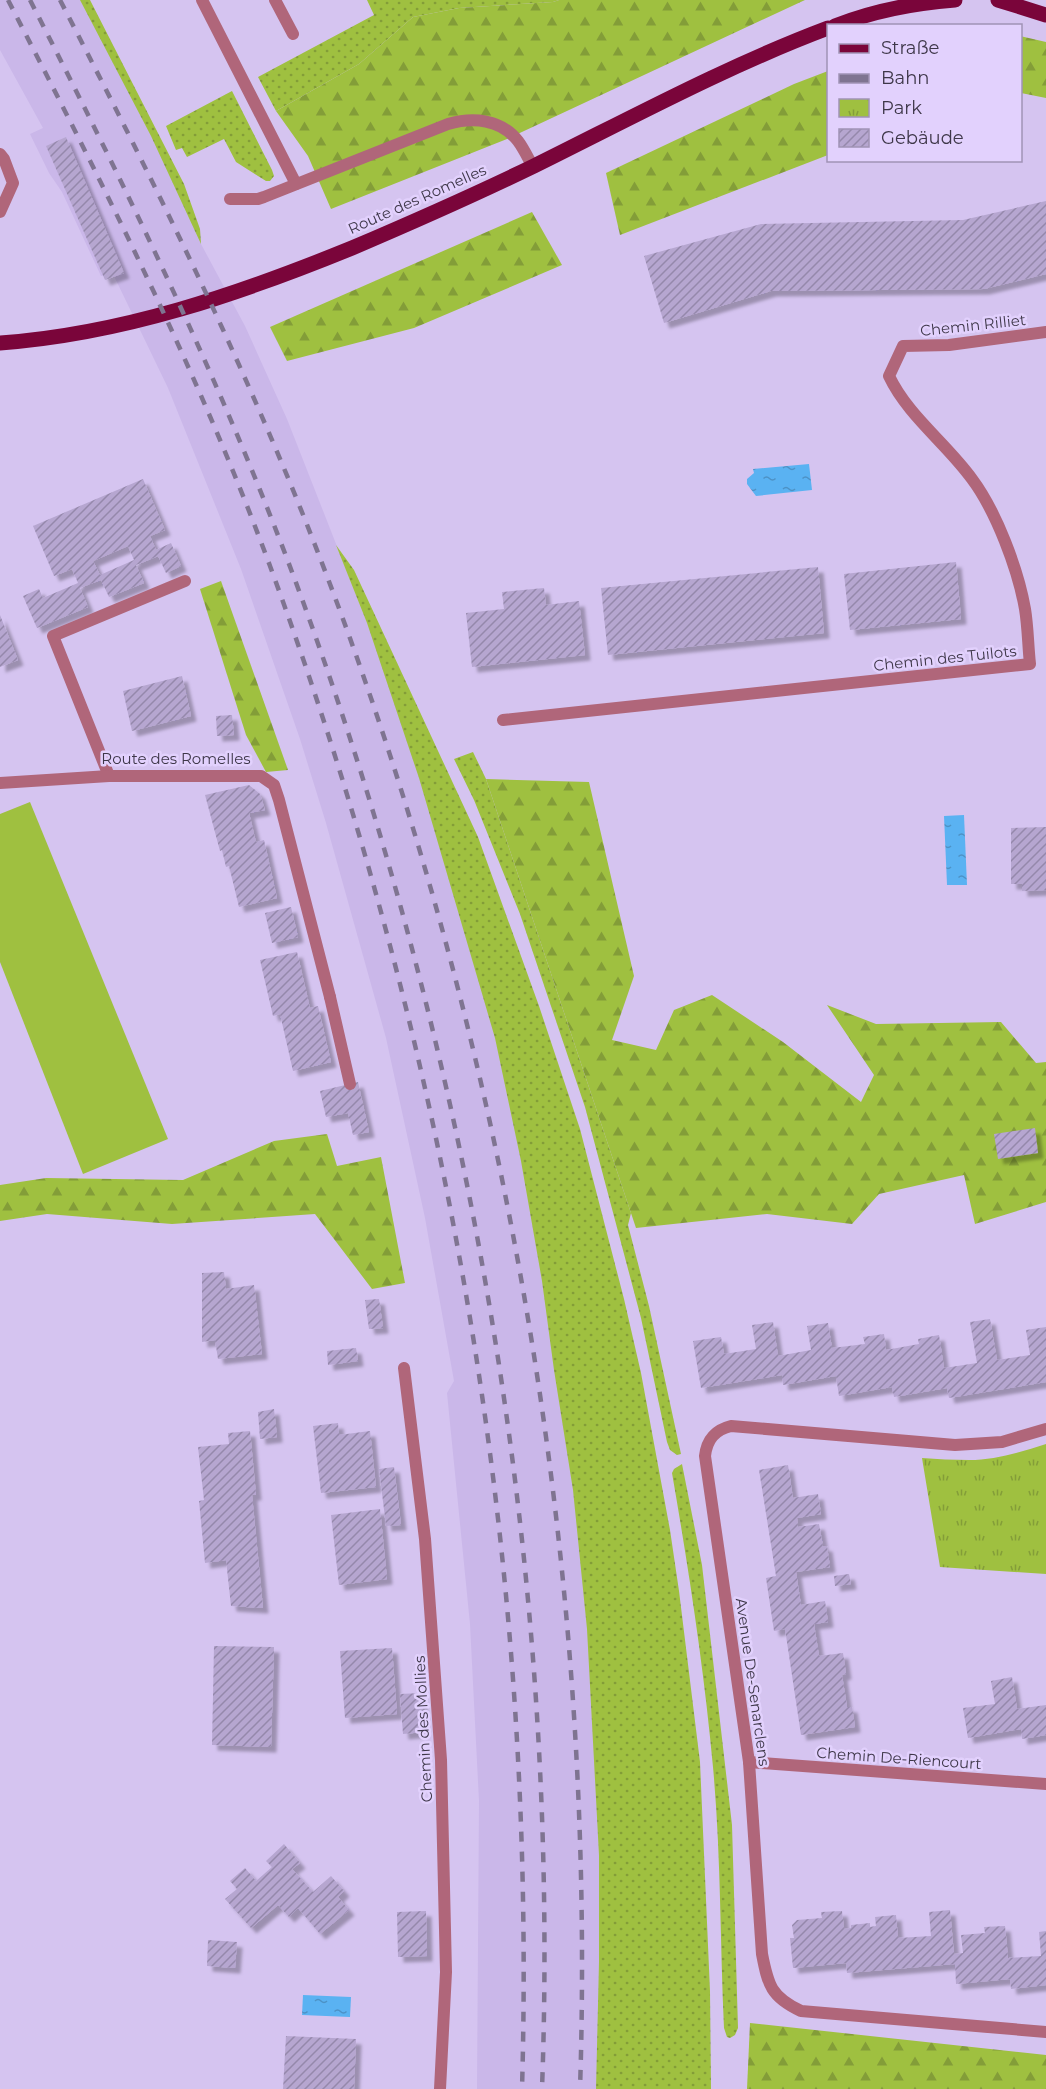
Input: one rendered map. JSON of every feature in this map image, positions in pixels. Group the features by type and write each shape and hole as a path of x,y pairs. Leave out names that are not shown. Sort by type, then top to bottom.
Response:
{"main road":[{"path":"841,24 903,7 955,0"},
{"path":"998,0 1046,15"},
{"name":"Route des Romelles","path":"0,343 130,323 199,305 313,263 398,229 533,166 699,82 827,28"}],"street":[{"path":"202,0 296,184"},
{"path":"275,0 293,34"},
{"path":"230,199 258,199 448,124 464,120 478,119 502,128 518,140 533,166"},
{"path":"0,154 13,183 0,212"},
{"name":"Chemin Rilliet","path":"903,346 949,345 1046,332"},
{"name":"Chemin des Tuilots","path":"503,720 1030,664 1025,609 1013,565 991,509 972,478 903,400 889,376 903,346"},
{"path":"110,776 53,636 185,581"},
{"name":"Route des Romelles","path":"0,783 110,776 261,776 274,784 286,823 350,1084"},
{"name":"Chemin des Mollies","path":"404,1368 426,1539 441,1760 446,1971 440,2089"},
{"name":"Avenue De-Senarclens","path":"1046,1429 1009,1440 972,1445 731,1426 722,1429 706,1444 705,1456 749,1762 762,1954 767,1979 774,1993 787,2004 801,2011 1046,2032"},
{"name":"Chemin De-Riencourt","path":"749,1762 1046,1784"}],"shaded area":[{"path":"0,0 88,0 200,229 201,244 245,326 287,419 444,819 551,1182 666,2089 477,2089 479,1801 470,1624 447,1393 454,1381 425,1218 386,1038 326,823 300,739 241,569 168,388 113,274 101,276 62,192 49,173 30,134 43,128 0,50"}],"green space":[{"path":"80,0 90,0 184,184 200,229 201,244 151,136"},
{"path":"367,0 559,0 459,8 413,17 359,64 276,111 258,77 374,15"},
{"path":"559,0 805,0 507,139 331,209 308,156 276,111 359,64 413,17 459,8"},
{"path":"1022,36 1046,42 1046,98 1022,93"},
{"path":"827,71 827,155 620,235 606,173 794,84"},
{"path":"232,91 272,170 274,176 270,181 266,181 236,162 224,139 187,157 182,148 176,150 166,126"},
{"path":"532,212 562,265 414,328 287,361 270,327"},
{"path":"336,545 354,570 478,837 539,1006 580,1129 624,1299 641,1373 670,1530 700,1762 710,1991 711,2089 596,2089 599,1855 587,1629 573,1490 542,1281 521,1161 495,1038 419,778 367,623"},
{"path":"221,581 288,770 266,772 246,735 200,589"},
{"path":"473,752 486,779 631,1213 628,1225 649,1306 681,1454 677,1455 670,1450 667,1442 641,1318 585,1107 520,914 474,800 454,759"},
{"path":"486,779 589,782 634,976 612,1040 656,1050 674,1010 712,995 783,1042 861,1102 874,1075 827,1005 876,1024 1001,1022 1036,1063 1046,1062 1046,1202 975,1224 964,1175 879,1194 852,1224 767,1214 636,1228"},
{"path":"30,802 168,1139 83,1174 0,962 0,814"},
{"path":"327,1134 337,1166 381,1157 405,1283 372,1289 315,1214 172,1224 47,1214 0,1221 0,1185 46,1178 183,1180 274,1141"},
{"path":"1046,1444 1046,1574 940,1567 922,1458 988,1459"},
{"path":"682,1464 702,1565 732,1825 738,2028 735,2035 730,2038 727,2037 724,2028 718,1832 713,1767 696,1620 672,1473"},
{"path":"750,2023 1046,2055 1046,2089 747,2089"}],"water":[{"path":"809,464 812,490 756,496 747,484 747,479 754,473 753,469"},
{"path":"964,815 967,885 947,885 944,816"},
{"path":"303,1995 351,1997 350,2017 302,2015"}],"building":[{"path":"66,137 124,273 105,280 46,146"},
{"path":"1046,201 1046,274 984,289 771,291 664,323 644,256 761,224 963,220"},
{"path":"143,479 165,530 150,536 156,550 171,543 181,566 166,573 158,556 136,565 144,583 109,597 101,580 80,588 88,607 37,628 23,596 39,589 43,598 78,583 72,569 54,576 33,526","holes":["128,546 134,560 100,575 93,561"]},
{"path":"956,562 961,619 850,630 844,574"},
{"path":"818,567 824,633 608,655 601,588"},
{"path":"544,588 546,605 579,601 585,655 472,667 466,613 504,609 502,592"},
{"path":"0,615 18,660 0,667"},
{"path":"182,676 191,716 132,731 123,691"},
{"path":"232,715 234,735 217,736 216,716"},
{"path":"249,785 260,794 265,810 249,813 256,842 264,840 277,898 239,907 229,866 226,867 222,850 220,851 205,795"},
{"path":"1046,827 1046,890 1022,891 1022,884 1011,884 1011,828"},
{"path":"291,907 298,937 272,943 265,913"},
{"path":"297,952 310,1008 318,1006 331,1062 293,1071 280,1014 273,1016 260,960"},
{"path":"358,1082 369,1132 353,1135 348,1113 326,1117 320,1091"},
{"path":"1035,1128 1038,1153 998,1159 994,1134"},
{"path":"224,1272 226,1289 254,1285 262,1354 218,1359 215,1340 202,1342 202,1273"},
{"path":"379,1299 383,1328 369,1329 365,1300"},
{"path":"990,1319 997,1360 1030,1355 1026,1330 1046,1327 1046,1382 949,1398 947,1388 894,1397 892,1387 839,1396 836,1376 783,1385 782,1375 701,1388 693,1341 721,1337 724,1354 756,1349 752,1325 773,1322 778,1356 811,1350 807,1326 828,1323 832,1348 865,1344 863,1337 884,1334 886,1350 919,1344 918,1339 939,1335 944,1368 977,1363 970,1322"},
{"path":"356,1348 358,1361 328,1365 327,1351"},
{"path":"274,1409 277,1437 260,1439 258,1412"},
{"path":"338,1423 339,1435 370,1431 376,1487 321,1493 313,1426"},
{"path":"250,1431 256,1495 252,1495 263,1608 231,1606 226,1560 205,1563 199,1501 204,1500 198,1447 229,1444 228,1433"},
{"path":"788,1465 793,1498 818,1494 821,1514 797,1518 798,1527 819,1524 823,1546 827,1546 830,1567 796,1572 801,1605 825,1601 828,1622 814,1624 819,1656 843,1653 846,1674 842,1675 847,1707 852,1707 855,1727 801,1735 785,1629 774,1631 766,1578 776,1576 759,1470"},
{"path":"394,1467 401,1525 386,1526 379,1469"},
{"path":"380,1509 387,1579 339,1585 331,1515"},
{"path":"849,1574 851,1584 835,1586 834,1576"},
{"path":"214,1646 274,1647 271,1747 212,1745"},
{"path":"392,1648 397,1714 345,1718 340,1651"},
{"path":"1012,1677 1017,1709 1046,1705 1046,1735 1022,1739 1021,1729 968,1738 963,1708 995,1704 991,1681"},
{"path":"421,1693 424,1732 403,1734 400,1694"},
{"path":"284,1844 300,1863 292,1869 313,1892 331,1876 344,1891 338,1897 349,1910 320,1934 298,1908 289,1917 278,1905 251,1928 225,1899 237,1889 230,1881 245,1868 256,1881 272,1867 266,1861"},
{"path":"950,1910 954,1954 963,1953 961,1935 985,1933 984,1927 1005,1926 1008,1958 1041,1956 1039,1932 1046,1931 1046,1985 1011,1989 1010,1979 956,1984 955,1964 847,1973 846,1963 793,1968 790,1938 794,1938 792,1925 797,1920 822,1918 821,1912 842,1911 844,1929 851,1928 851,1925 870,1923 870,1927 876,1926 875,1917 896,1915 898,1938 931,1936 929,1912"},
{"path":"426,1911 427,1956 398,1957 397,1912"},
{"path":"208,1940 237,1942 235,1968 207,1966"},
{"path":"286,2036 356,2039 354,2089 283,2089"}],"railway":[{"path":"8,0 148,279 242,493 270,566 333,751 388,937 433,1125 470,1315 497,1506 514,1699 523,1893 522,2089"},
{"path":"30,0 166,275 228,414 286,556 351,740 406,927 453,1118 490,1310 518,1504 536,1698 544,1894 542,2089"},
{"path":"60,0 195,269 257,406 315,545 382,730 439,919 487,1110 526,1304 554,1499 573,1695 581,1892 580,2089"}]}
